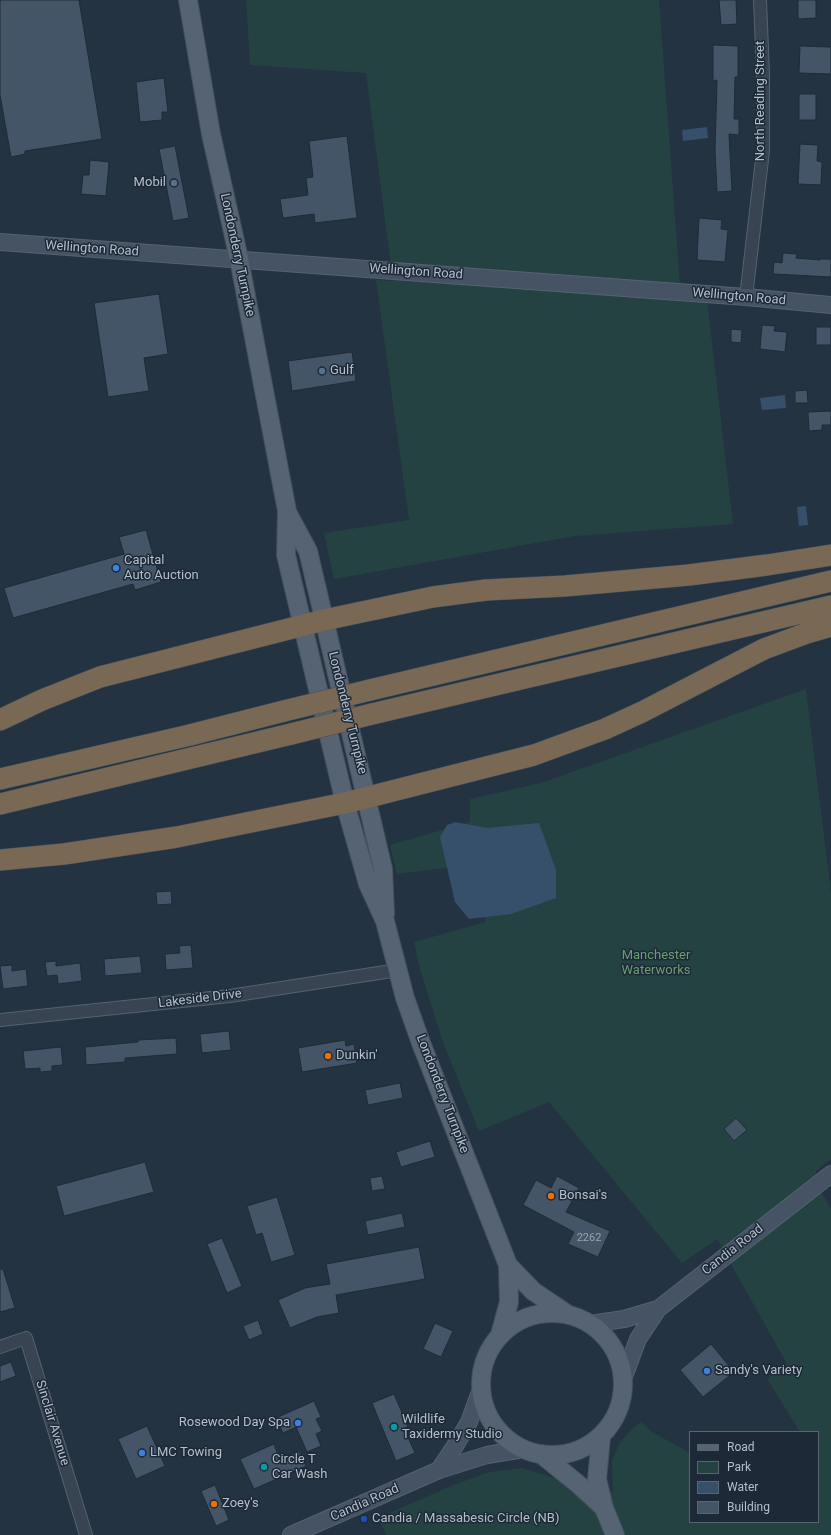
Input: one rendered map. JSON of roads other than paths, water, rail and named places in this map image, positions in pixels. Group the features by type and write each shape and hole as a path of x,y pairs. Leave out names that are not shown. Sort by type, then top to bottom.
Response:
{"highway":[{"path":"0,720 42,700 100,678 324,620 441,596 486,590 565,586 689,575 831,555"},
{"path":"0,779 190,735 370,690 831,581"},
{"path":"0,804 372,714 831,606"},
{"path":"0,860 64,854 177,837 345,803 534,755 570,743 642,712 764,649 831,626"}],"main road":[{"name":"Londonderry Turnpike","path":"188,0 211,134 239,259 287,511 286,555 345,803 368,884 385,921 405,998 421,1043 508,1265 510,1286 509,1302 500,1335"},
{"name":"Wellington Road","path":"0,242 746,297 831,305"},
{"name":"Londonderry Turnpike","path":"287,511 308,551 367,797 383,869 385,921"},
{"name":"Candia Road","path":"624,1377 638,1339 658,1309 831,1174"},
{"name":"Londonderry Turnpike","path":"508,1265 533,1290 568,1314"},
{"name":"Candia Road","path":"590,1324 624,1319 658,1309"},
{"path":"438,1470 455,1446 469,1422 481,1389 484,1364 490,1349 500,1335 515,1324 531,1316 549,1313 568,1314 590,1324 603,1334 613,1347 620,1361 624,1377 624,1392 618,1413 610,1426 601,1437 588,1446 573,1452 557,1455 532,1452"},
{"path":"481,1389 486,1411 494,1425 504,1437 532,1452 578,1484 604,1508"},
{"path":"601,1437 597,1479 604,1508 615,1535"},
{"name":"Candia Road","path":"290,1535 438,1470 487,1455 532,1452"}],"street":[{"name":"North Reading Street","path":"746,297 763,151 763,73 760,0"},
{"name":"Lakeside Drive","path":"0,1020 223,996 398,970"},
{"name":"Sinclair Avenue","path":"0,1347 26,1338 86,1535"}],"water":[{"path":"707,127 708,138 683,141 682,130"},
{"path":"785,395 786,408 762,410 760,398"},
{"path":"806,506 808,525 799,526 797,507"},
{"path":"455,822 487,828 539,823 556,870 556,898 511,914 469,919 455,902 440,837 447,825"}],"place":[{"name":"Mobil","path":"174,183"},
{"name":"Gulf","path":"322,371"},
{"name":"Capital Auto Auction","path":"116,568"},
{"name":"Dunkin'","path":"328,1056"},
{"name":"Bonsai's","path":"551,1196"},
{"name":"Sandy's Variety","path":"707,1371"},
{"name":"Rosewood Day Spa","path":"298,1423"},
{"name":"Wildlife Taxidermy Studio","path":"394,1427"},
{"name":"LMC Towing","path":"142,1453"},
{"name":"Circle T Car Wash","path":"264,1467"},
{"name":"Zoey's","path":"214,1504"},
{"name":"Candia / Massabesic Circle (NB)","path":"364,1519"}],"park label":[{"name":"Manchester Waterworks","path":"656,964"}]}
